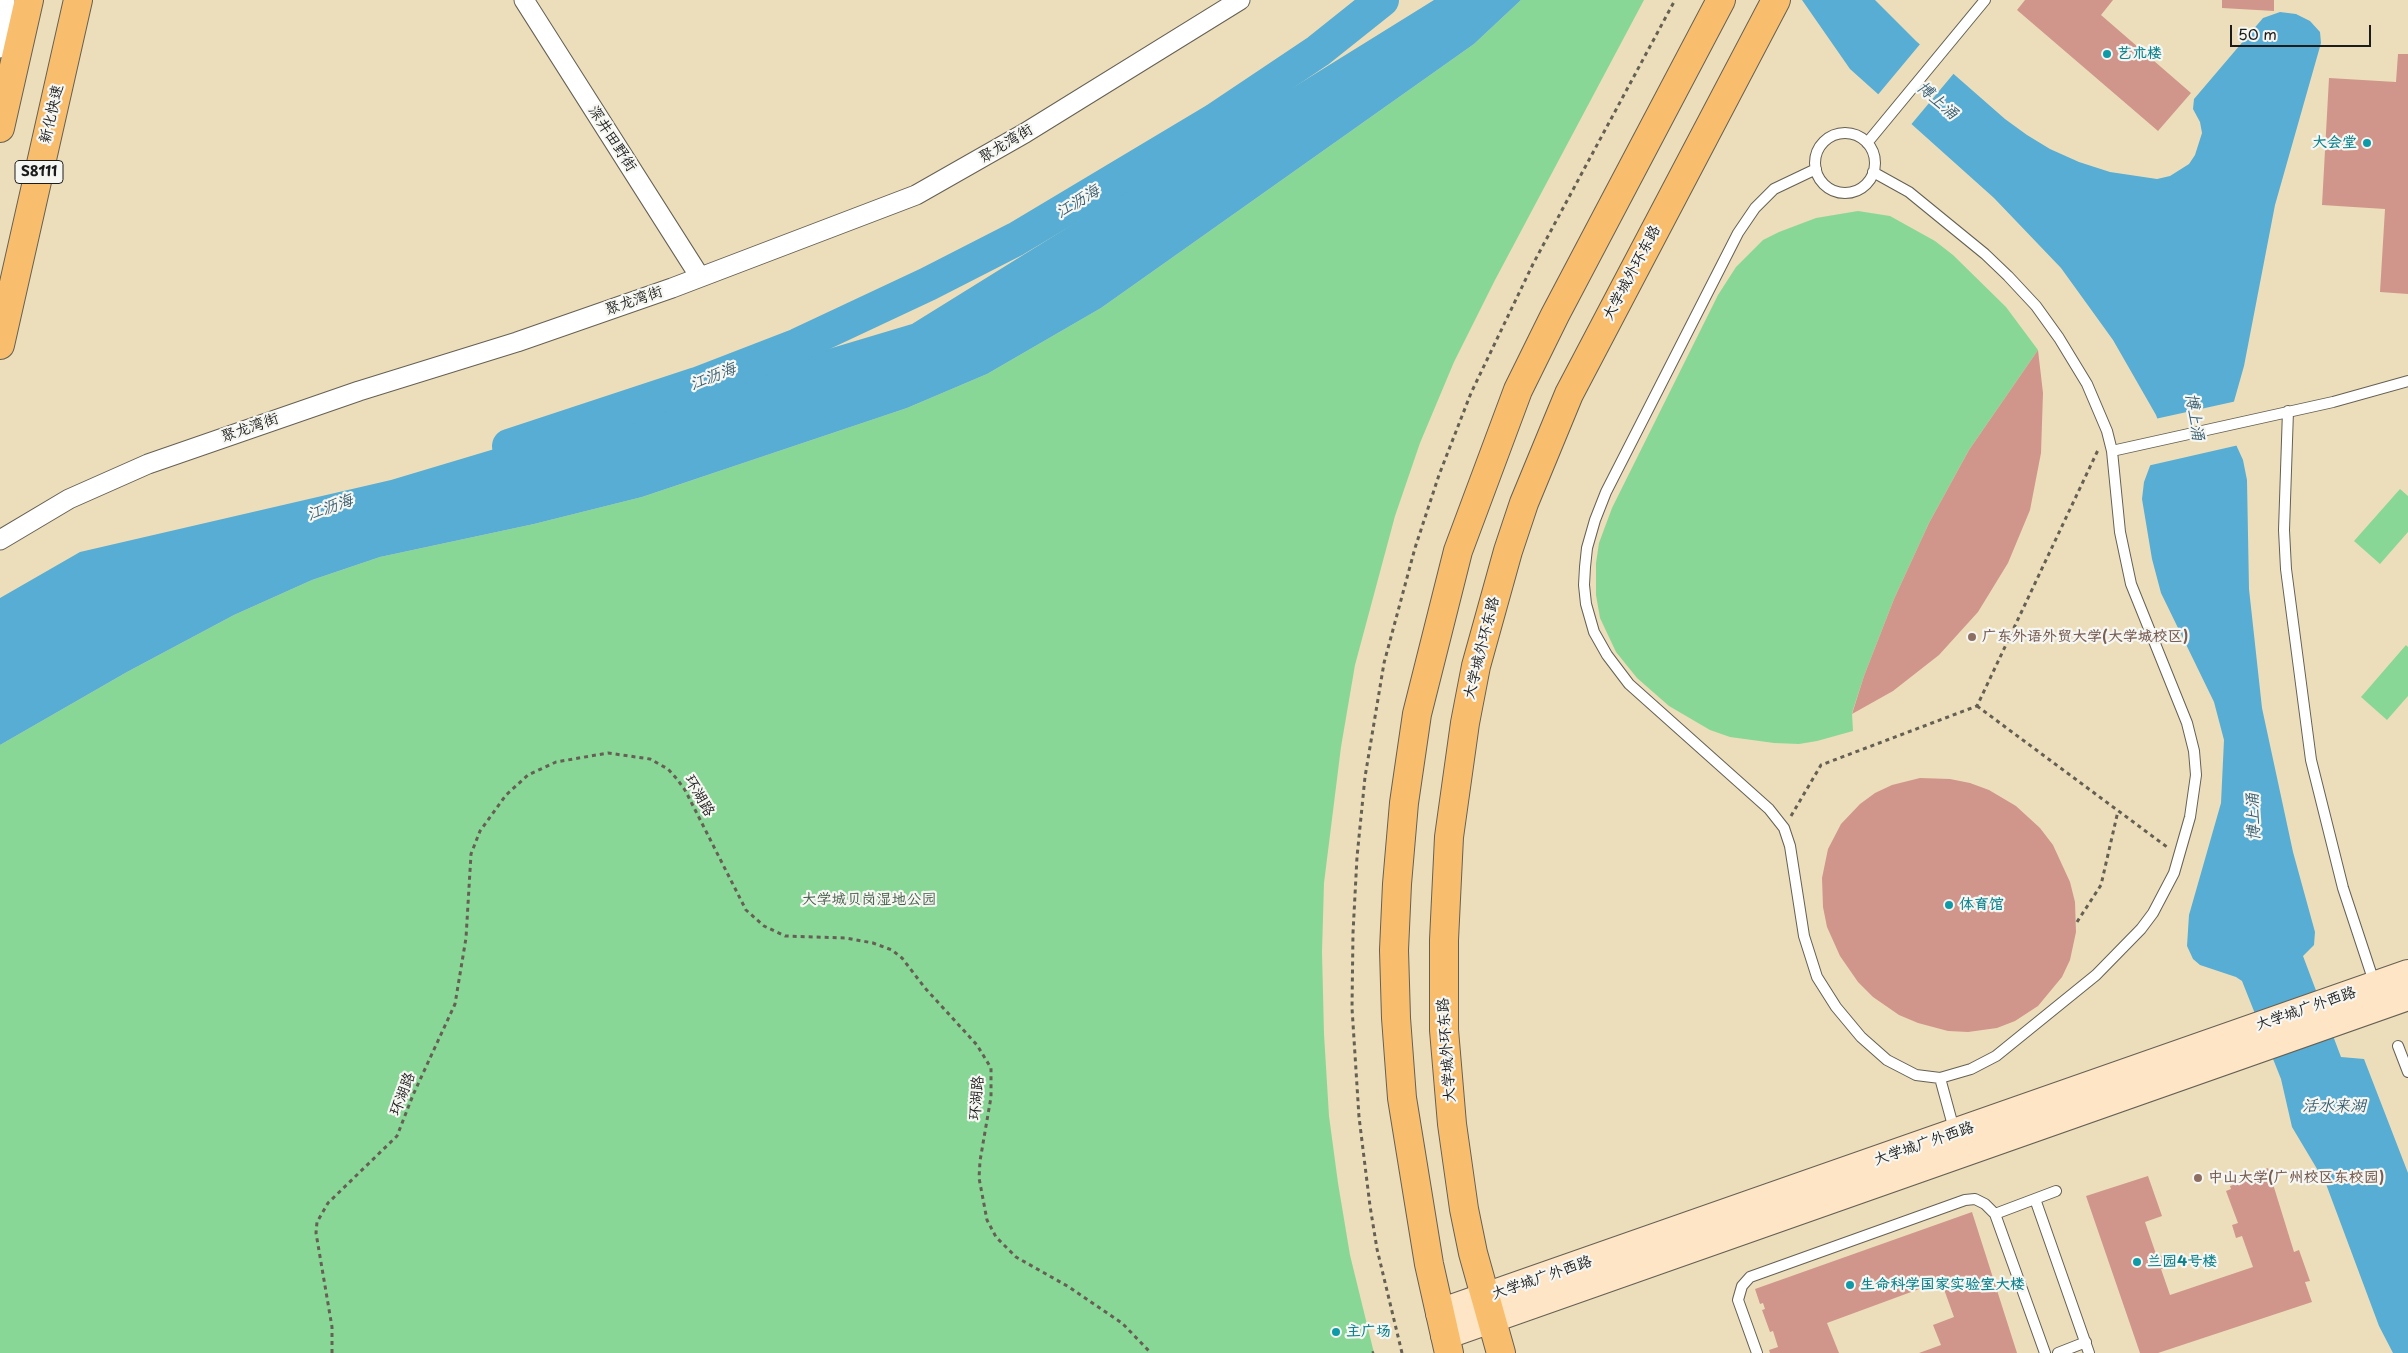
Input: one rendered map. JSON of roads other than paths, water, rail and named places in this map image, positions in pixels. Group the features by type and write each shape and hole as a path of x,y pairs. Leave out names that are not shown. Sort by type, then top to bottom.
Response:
{"main road":[{"path":"0,128 29,0"},
{"name":"新化快速","path":"0,344 78,0"},
{"path":"1445,1334 1429,1264 1402,1098 1396,1018 1394,950 1397,884 1404,803 1417,714 1458,551 1518,390 1560,306 1721,0"},
{"name":"大学城外环东路","path":"1501,1353 1464,1209 1452,1124 1443,988 1449,837 1465,723 1476,666 1522,511 1569,394 1776,0"},
{"name":"大学城广外西路","path":"1445,1334 1488,1308 2378,995 2408,974"},
{"name":"大学城广外西路","path":"2378,995 2408,996"}],"street":[{"path":"0,48 8,43 5,0"},
{"name":"深井田野街","path":"524,0 700,277"},
{"name":"聚龙湾街","path":"0,540 69,499 148,464 358,391 517,342 851,221 936,185 1025,133 1240,0"}],"lane":[{"path":"1867,143 1985,0"},
{"path":"1848,134 1867,143 1873,154 1873,172 1866,185 1847,193 1827,187 1816,169 1819,148 1834,136 1848,134"},
{"path":"1816,169 1774,189 1755,208 1738,233 1606,492 1594,520 1587,548 1584,585 1586,604 1594,632 1607,655 1629,684 1769,809 1784,828 1790,846 1804,936 1824,991 1861,1036 1887,1060 1916,1075 1940,1078 1971,1069 1996,1056 2096,976 2128,943 2153,912 2174,873 2180,856 2194,794 2194,751 2182,708 2131,584 2120,532 2112,451 2107,431 2079,369 2036,306 1978,248 1909,192 1873,172"},
{"path":"2112,451 2288,412 2408,381"},
{"path":"2288,412 2284,530 2286,568 2311,760 2340,880 2378,995"},
{"path":"2398,1046 2408,1072"},
{"path":"1940,1078 1958,1143"},
{"path":"1995,1214 2056,1191"},
{"path":"1757,1353 1738,1300 1742,1286 1755,1274 1965,1200 1975,1199 1985,1204 1995,1214 2045,1353"},
{"path":"2035,1199 2089,1353"},
{"path":"2058,1353 2086,1342"}],"water":[{"path":"1434,0 1521,0 1474,44 1101,308 987,374 907,408 642,497 534,524 380,557 312,580 234,615 127,672 0,745 0,598 80,552 391,480 912,324"},
{"path":"1802,0 1875,0 1916,41 2005,119 2027,135 2050,149 2079,162 2110,172 2157,179 2170,176 2189,164 2195,155 2202,133 2200,122 2193,109 2194,99 2263,18 2280,12 2296,14 2310,21 2320,32 2321,43 2275,205 2244,366 2231,412 2233,438 2243,460 2247,480 2249,589 2262,708 2293,852 2315,932 2314,945 2303,956 2341,1057 2364,1059 2408,1173 2408,1353 2393,1353 2379,1326 2326,1184 2292,1127 2281,1079 2242,981 2236,977 2200,965 2193,959 2187,946 2189,915 2221,803 2224,740 2214,702 2161,593 2152,559 2142,499 2144,482 2157,447 2159,423 2156,415 2113,340 2061,268 1994,198 1850,69"}],"waterway":[{"name":"江沥海","path":"509,446 697,384 798,345 928,284 1016,239 1215,120 1318,51 1382,0"}],"place":[{"name":"艺术楼","path":"2107,54"},
{"name":"大会堂","path":"2367,143"},
{"name":"广东外语外贸大学(大学城校区)","path":"1972,637"},
{"name":"体育馆","path":"1949,905"},
{"name":"中山大学(广州校区东校园)","path":"2198,1178"},
{"name":"兰园4号楼","path":"2137,1262"},
{"name":"生命科学国家实验室大楼","path":"1850,1285"},
{"name":"主广场","path":"1336,1332"}],"water label":[{"name":"博上涌","path":"1937,101"},
{"name":"博上涌","path":"2194,417"},
{"name":"博上涌","path":"2254,817"},
{"name":"活水来湖","path":"2334,1107"}],"park label":[{"name":"大学城贝岗湿地公园","path":"869,900"}]}
